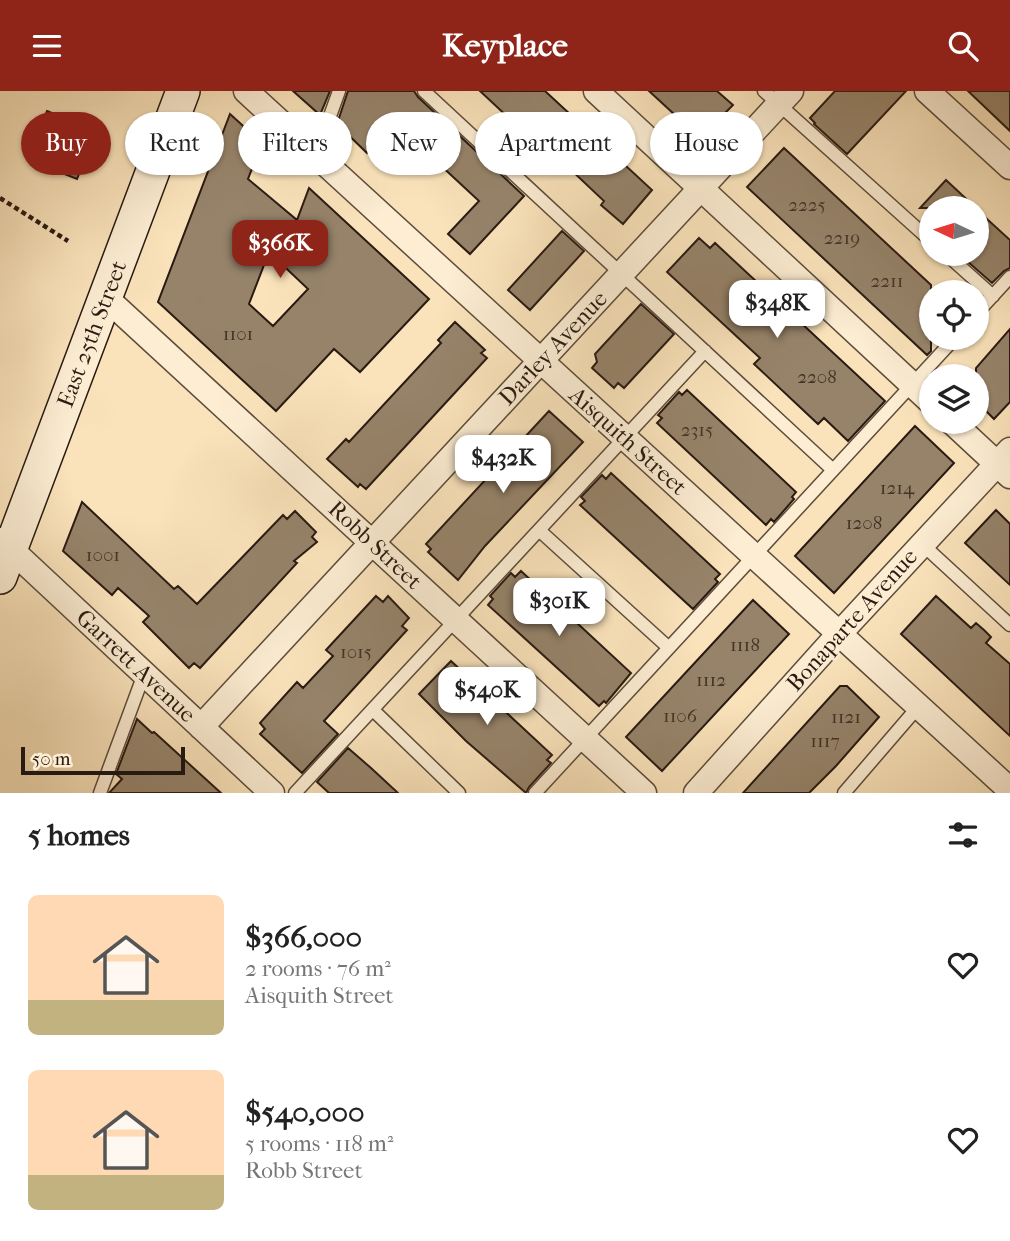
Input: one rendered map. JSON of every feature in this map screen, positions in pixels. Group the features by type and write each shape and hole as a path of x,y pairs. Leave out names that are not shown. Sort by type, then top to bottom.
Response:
{"main road":[{"name":"East 25th Street","path":"4,555 105,297 173,98"}],"street":[{"name":"Aisquith Street","path":"246,91 269,112"},
{"path":"596,91 919,391"},
{"path":"927,91 1010,167"},
{"name":"Darley Avenue","path":"201,727 701,188 778,96"},
{"name":"Aisquith Street","path":"338,175 1010,790"},
{"name":"Robb Street","path":"105,297 644,793"},
{"path":"968,434 1006,463"},
{"name":"Bonaparte Avenue","path":"696,793 922,544 1006,463"},
{"name":"Garrett Avenue","path":"4,555 144,674 272,793"}],"lane":[{"path":"331,112 339,91"},
{"path":"424,91 834,470"},
{"path":"778,96 919,230"},
{"path":"959,266 993,296"},
{"path":"989,300 1010,277"},
{"path":"535,793 944,350"},
{"path":"295,793 705,351"},
{"path":"540,531 669,648"},
{"path":"922,544 1010,625"},
{"path":"100,793 144,674"},
{"path":"844,793 918,707"},
{"path":"373,710 459,793"}],"path":[{"path":"0,198 68,241"}],"building":[{"path":"293,91 330,91 321,112 317,112"},
{"path":"348,91 414,91 434,112 366,112 366,152 352,138 352,112 341,112"},
{"path":"480,91 545,91 568,112 502,112"},
{"path":"649,91 717,91 733,105 726,112 672,112"},
{"path":"835,91 906,91 847,154 810,118"},
{"path":"968,91 1010,91 1010,131"},
{"path":"230,114 238,121 238,175 250,175 248,179 297,220 309,188 429,299 360,372 334,349 276,411 158,302 207,175 224,175 224,130","holes":["269,252 308,289 273,326 249,304"]},
{"path":"461,137 475,150 475,175 502,175 524,196 470,254 448,234 479,201 451,175 461,175"},
{"path":"784,148 926,280 919,280 919,348 747,187 758,175 763,175 763,170"},
{"path":"576,175 636,175 652,190 623,224 601,205 604,201"},
{"path":"946,180 963,196 931,196"},
{"path":"989,221 1010,240 1010,268 992,283 973,266 989,266"},
{"path":"562,231 584,251 530,310 508,290"},
{"path":"699,238 710,248 715,243 885,401 848,441 824,418 818,424 754,364 760,358 667,272"},
{"path":"641,304 674,334 624,388 618,383 614,388 592,368 597,362 595,354"},
{"path":"455,322 485,350 481,353 487,358 366,489 360,484 358,487 327,459 346,439 349,442 441,343 438,340"},
{"path":"1010,329 1010,402 994,419 989,414 989,364 979,364"},
{"path":"687,390 796,492 792,497 794,499 774,522 771,519 766,525 657,423 662,418 658,415 679,392 682,395"},
{"path":"549,411 583,442 485,546 458,580 428,552 431,549 426,544"},
{"path":"915,426 919,434 923,434 954,463 834,593 795,556"},
{"path":"611,473 720,574 715,579 718,582 693,609 580,505 585,501 581,497 602,475 606,479"},
{"path":"82,502 174,589 178,586 197,604 283,515 287,519 295,511 316,532 312,537 317,542 294,561 297,563 200,668 194,663 189,668 143,622 149,616 118,588 112,595 63,551"},
{"path":"996,510 1010,524 1010,585 965,543"},
{"path":"521,571 631,673 606,703 604,701 599,706 488,605 493,599 490,596 511,573 515,577"},
{"path":"376,596 383,602 388,596 409,618 402,626 407,630 324,721 338,734 302,773 260,734 265,729 260,723 297,682 303,688 333,656 326,650"},
{"path":"936,596 971,628 976,623 984,630 991,637 986,643 1010,664 1010,736 901,634"},
{"path":"753,600 789,634 662,771 626,737"},
{"path":"451,661 552,755 547,760 551,763 526,793 466,741 419,694"},
{"path":"840,686 847,686 879,717 836,766 809,793 743,793"},
{"path":"137,719 221,793 109,793 122,779 116,774"},
{"path":"348,748 398,793 329,793 317,782"}]}
